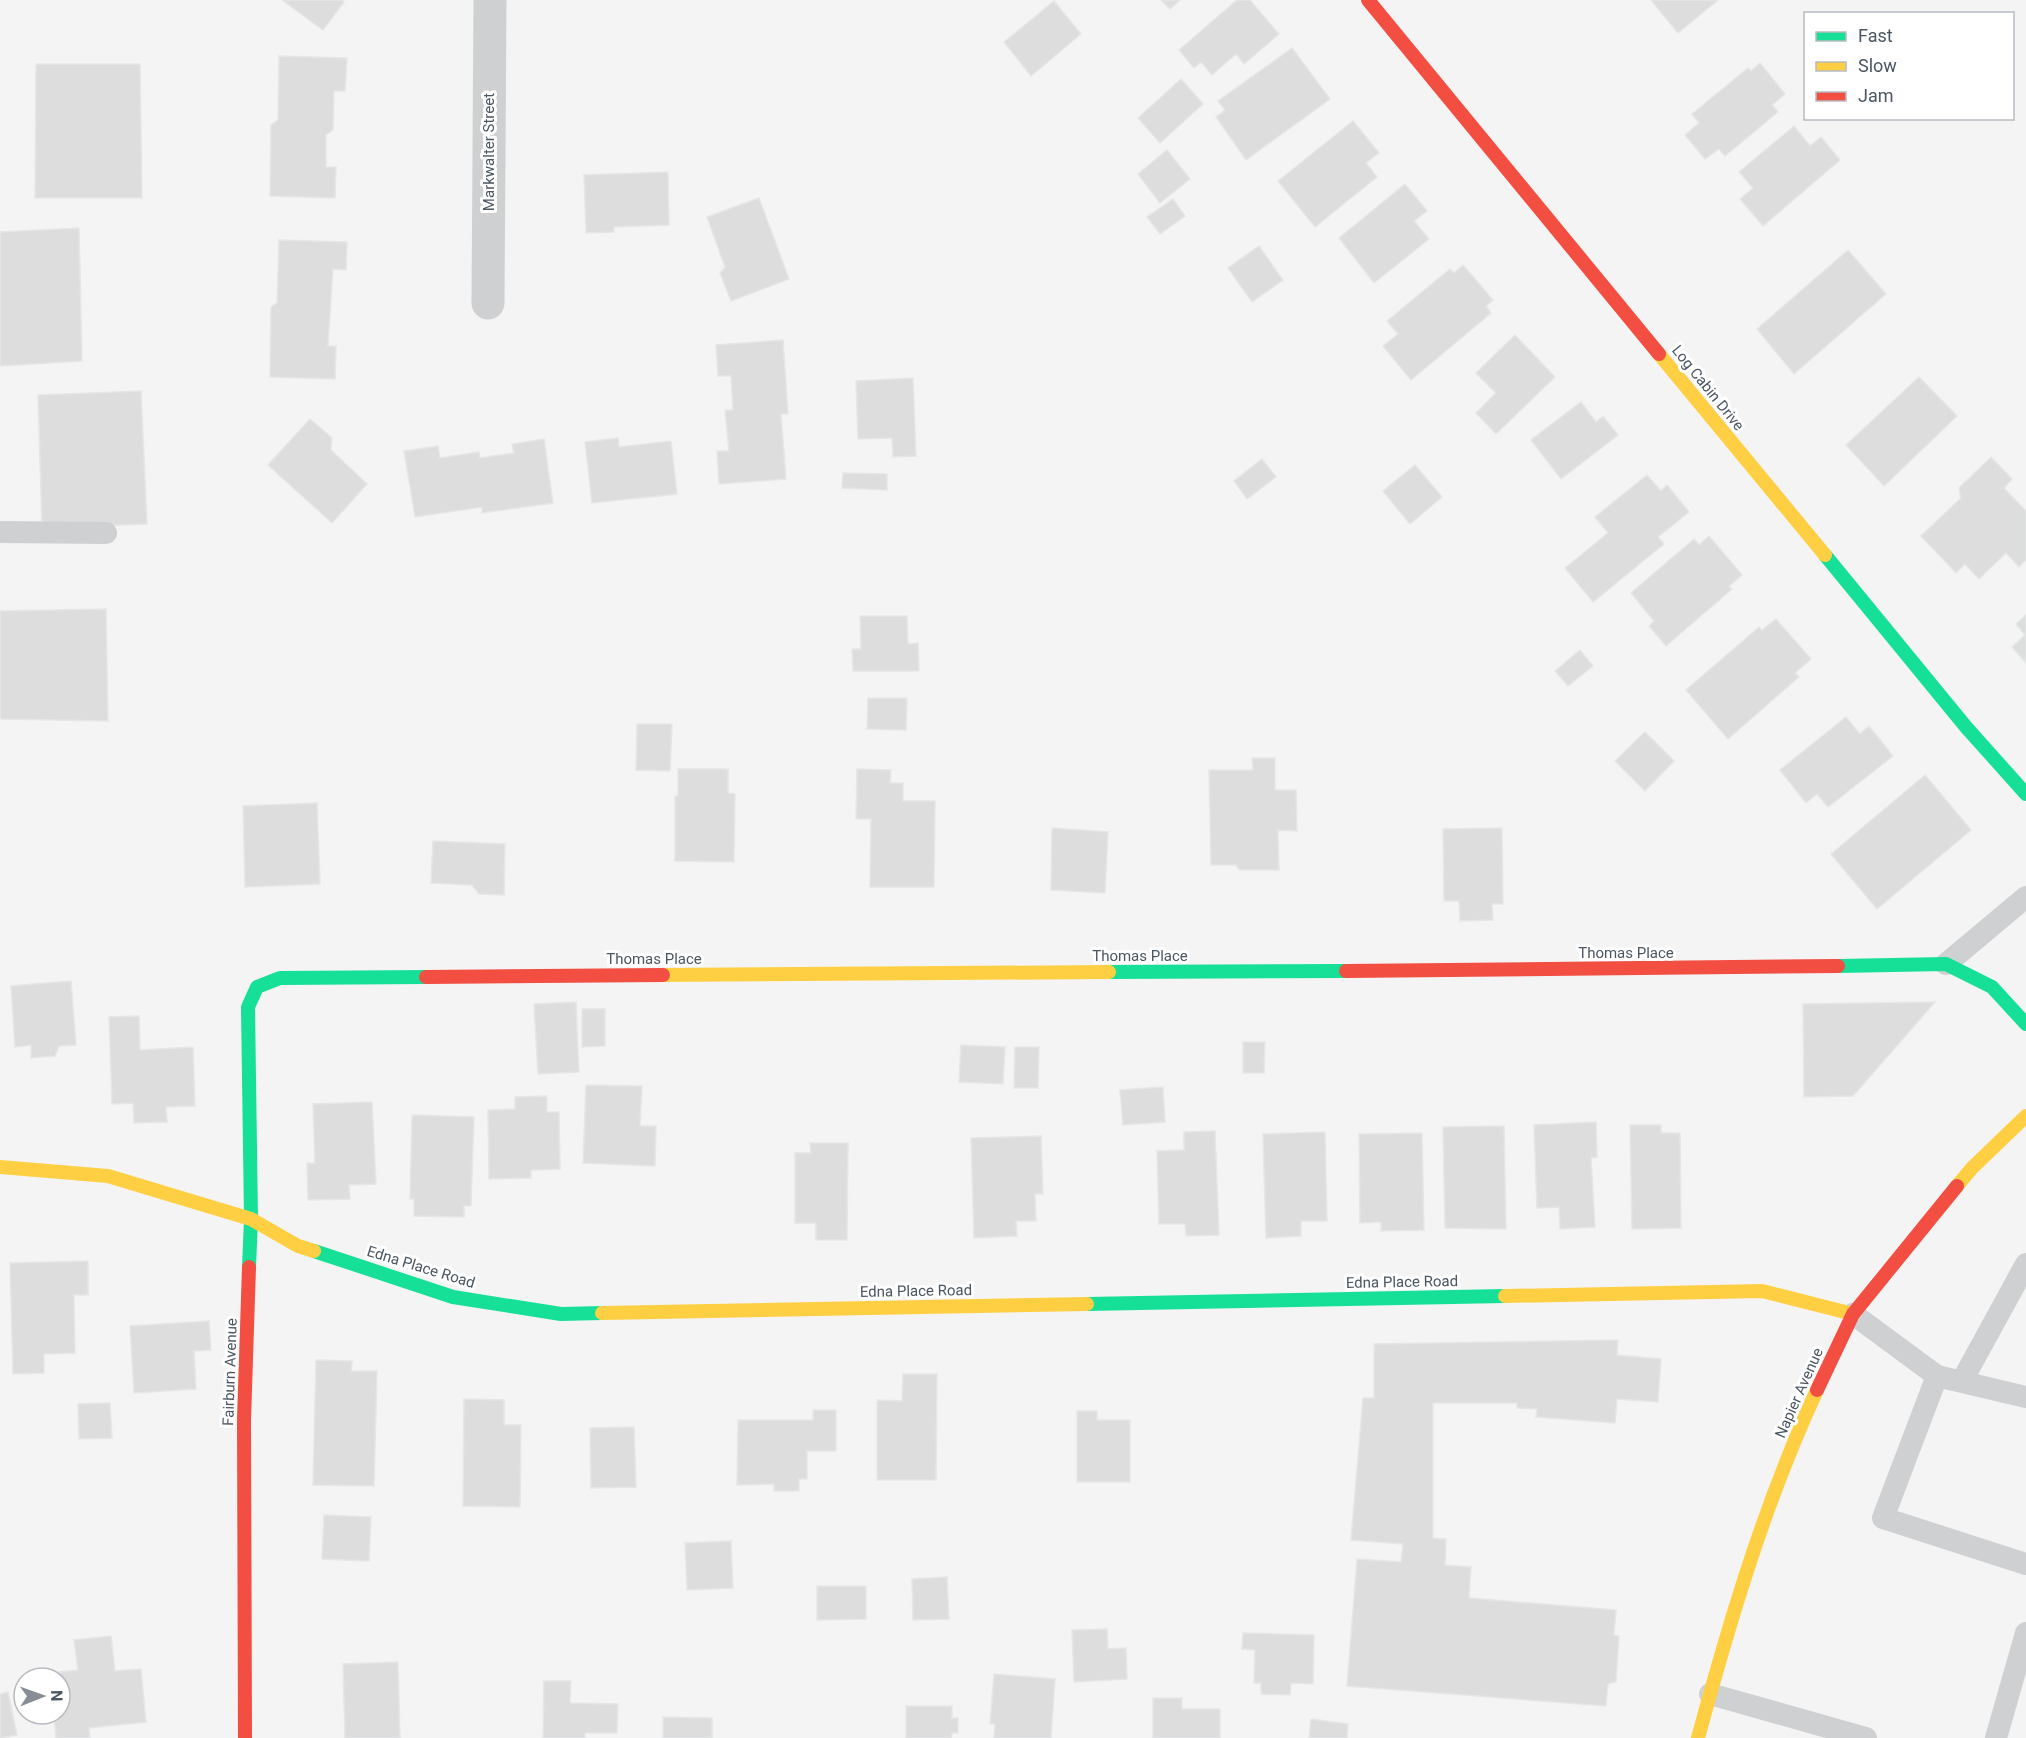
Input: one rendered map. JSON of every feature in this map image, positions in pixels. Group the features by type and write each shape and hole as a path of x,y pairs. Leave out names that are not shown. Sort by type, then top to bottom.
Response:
{"street":[{"name":"Markwalter Street","path":"488,303 490,0"},
{"name":"Log Cabin Drive","path":"1368,0 1966,727 2026,794"},
{"name":"Thomas Place","path":"248,1007 257,987 280,978 1753,969 1946,964 1992,987 2026,1024"},
{"name":"Fairburn Avenue","path":"245,1738 244,1420 251,1219 248,1007"},
{"name":"Napier Avenue","path":"1698,1738 1725,1638 1766,1516 1810,1406 1853,1314 1972,1168 2026,1116"},
{"name":"Edna Place Road","path":"0,1167 108,1176 251,1219 298,1246 453,1297 561,1314 1762,1291 1853,1314"}],"lane":[{"path":"0,532 106,533"},
{"path":"1946,964 2026,897"},
{"path":"1962,1382 2026,1264"},
{"path":"1853,1314 1937,1376 2026,1397"},
{"path":"1937,1376 1883,1518 2026,1564"},
{"path":"1996,1738 2026,1633"},
{"path":"1710,1694 1866,1738"}],"building":[{"path":"282,0 342,0 344,2 323,30"},
{"path":"1161,0 1180,0 1170,9"},
{"path":"1237,0 1250,0 1279,34 1244,64 1236,54 1212,75 1201,62 1194,68 1179,50"},
{"path":"1651,0 1718,0 1678,33"},
{"path":"1054,1 1081,34 1031,76 1004,42"},
{"path":"1292,48 1330,99 1246,160 1216,117 1225,110 1218,101"},
{"path":"279,56 347,58 345,91 334,91 333,130 326,135 326,167 336,167 335,198 270,196 271,125 278,120"},
{"path":"1760,63 1785,94 1772,105 1778,112 1725,156 1719,149 1705,159 1685,135 1699,123 1692,114 1748,68 1751,71"},
{"path":"36,64 140,64 142,198 35,198"},
{"path":"1181,79 1203,104 1160,143 1138,118"},
{"path":"1353,121 1379,153 1366,163 1377,177 1315,227 1278,181"},
{"path":"1794,126 1810,146 1821,137 1840,160 1763,226 1740,199 1753,188 1739,172"},
{"path":"1167,150 1190,179 1160,203 1138,174"},
{"path":"668,172 669,225 614,227 614,232 586,233 584,175"},
{"path":"1405,184 1427,211 1414,221 1429,239 1374,283 1339,238"},
{"path":"759,198 789,279 731,301 720,273 725,267 707,217"},
{"path":"1173,199 1185,216 1160,234 1147,217"},
{"path":"79,228 82,361 0,366 0,232"},
{"path":"279,240 347,242 346,270 333,269 328,346 336,346 335,379 270,377 271,307 277,303"},
{"path":"1259,246 1283,280 1252,302 1228,268"},
{"path":"1848,250 1886,294 1794,374 1757,329"},
{"path":"1463,265 1493,300 1486,306 1491,313 1411,380 1383,346 1398,334 1387,321 1450,269 1454,273"},
{"path":"1515,335 1555,377 1496,434 1476,413 1496,393 1476,373"},
{"path":"783,340 788,414 781,414 786,479 719,484 717,451 729,451 725,410 733,410 731,376 718,376 716,345"},
{"path":"1919,377 1957,416 1884,486 1846,445"},
{"path":"913,378 916,456 893,457 892,438 858,439 856,381"},
{"path":"141,391 147,524 42,528 38,395"},
{"path":"1581,402 1596,422 1603,416 1618,435 1561,479 1531,440"},
{"path":"310,419 332,438 331,450 367,484 332,523 268,465"},
{"path":"618,438 619,447 671,441 677,494 592,503 585,442"},
{"path":"544,439 553,503 482,513 482,507 415,517 404,451 438,446 440,458 479,452 480,458 514,453 512,444"},
{"path":"1991,457 2012,479 2004,488 2026,511 2026,560 2019,567 2006,553 1979,579 1965,564 1956,573 1921,536 1961,498 1959,488"},
{"path":"1262,459 1276,477 1247,499 1234,481"},
{"path":"1415,465 1442,497 1410,524 1383,491"},
{"path":"843,473 887,474 887,490 842,488"},
{"path":"1647,475 1661,491 1667,485 1689,512 1658,537 1664,544 1593,602 1565,568 1608,533 1595,517"},
{"path":"1709,536 1742,575 1729,586 1732,589 1666,646 1649,626 1654,621 1631,593 1694,539 1699,545"},
{"path":"106,609 108,721 0,719 0,611"},
{"path":"2026,615 2026,663 2012,647 2025,635 2016,624"},
{"path":"860,616 907,616 908,644 918,643 919,671 853,671 852,649 861,649"},
{"path":"1776,619 1811,659 1795,673 1799,677 1728,739 1686,690 1759,627 1762,630"},
{"path":"1580,650 1593,666 1568,686 1555,671"},
{"path":"868,698 907,698 906,730 867,729"},
{"path":"1846,717 1860,734 1869,726 1893,756 1828,807 1817,794 1806,803 1780,770"},
{"path":"637,724 672,724 670,771 636,770"},
{"path":"1645,732 1674,761 1645,791 1615,761"},
{"path":"1252,758 1275,758 1275,790 1296,790 1297,831 1278,830 1279,870 1240,870 1236,865 1211,865 1209,770 1253,770"},
{"path":"678,769 728,769 728,793 735,794 734,862 675,861 675,796 678,796"},
{"path":"857,769 891,770 890,783 903,783 903,801 935,801 934,887 870,887 871,819 856,819"},
{"path":"1925,775 1971,830 1877,909 1831,854"},
{"path":"317,803 320,884 245,887 243,806"},
{"path":"1052,828 1108,832 1105,893 1051,890"},
{"path":"1502,828 1503,904 1492,904 1493,920 1460,921 1459,901 1444,901 1443,829"},
{"path":"433,841 505,844 504,895 479,894 472,885 431,883"},
{"path":"71,981 76,1045 59,1046 55,1056 31,1058 31,1045 15,1047 11,986"},
{"path":"576,1002 579,1072 538,1074 534,1004"},
{"path":"1935,1002 1853,1096 1804,1097 1803,1004"},
{"path":"582,1009 605,1009 605,1046 582,1047"},
{"path":"139,1016 140,1050 193,1047 195,1106 166,1107 167,1122 134,1123 133,1103 112,1104 109,1017"},
{"path":"1243,1042 1265,1042 1264,1073 1243,1073"},
{"path":"961,1045 1005,1047 1003,1084 959,1082"},
{"path":"1015,1047 1039,1047 1038,1088 1014,1088"},
{"path":"586,1085 642,1086 640,1126 656,1126 655,1166 583,1163"},
{"path":"1163,1087 1165,1122 1123,1125 1120,1090"},
{"path":"547,1096 547,1112 559,1112 560,1169 531,1170 531,1178 489,1179 488,1110 515,1109 515,1097"},
{"path":"372,1102 376,1184 349,1185 350,1199 308,1200 307,1163 315,1163 313,1104"},
{"path":"412,1115 474,1117 471,1206 464,1206 464,1217 414,1216 414,1199 410,1199"},
{"path":"1596,1122 1597,1157 1591,1158 1595,1227 1560,1229 1559,1207 1537,1208 1534,1125"},
{"path":"1630,1125 1661,1125 1661,1133 1680,1133 1681,1228 1632,1229"},
{"path":"1504,1126 1506,1229 1445,1228 1443,1127"},
{"path":"1215,1131 1219,1235 1186,1236 1185,1224 1159,1224 1157,1151 1184,1150 1184,1132"},
{"path":"1325,1132 1327,1221 1301,1221 1301,1236 1266,1238 1263,1134"},
{"path":"1422,1133 1424,1230 1381,1231 1381,1222 1360,1223 1359,1134"},
{"path":"1041,1136 1043,1194 1035,1194 1036,1221 1016,1221 1017,1236 974,1238 971,1138"},
{"path":"810,1143 848,1143 847,1240 816,1240 816,1223 795,1223 795,1153 811,1153"},
{"path":"88,1261 88,1295 74,1295 75,1353 44,1354 44,1373 13,1374 10,1263"},
{"path":"209,1321 211,1350 194,1351 196,1389 134,1393 130,1326"},
{"path":"1618,1340 1617,1355 1661,1359 1658,1402 1617,1399 1615,1423 1536,1417 1537,1409 1517,1408 1517,1403 1433,1403 1433,1538 1446,1539 1445,1565 1471,1567 1469,1598 1616,1610 1614,1635 1619,1636 1616,1682 1608,1684 1606,1706 1347,1686 1357,1559 1401,1562 1403,1544 1351,1540 1363,1398 1374,1398 1374,1344"},
{"path":"316,1360 352,1361 351,1371 377,1371 374,1486 313,1485"},
{"path":"903,1374 937,1374 936,1480 877,1480 877,1400 902,1401"},
{"path":"464,1399 504,1400 504,1425 521,1425 520,1507 463,1506"},
{"path":"110,1403 112,1438 79,1439 78,1404"},
{"path":"813,1410 836,1410 836,1451 807,1451 807,1479 799,1479 799,1491 774,1491 774,1484 737,1485 738,1420 813,1420"},
{"path":"1077,1411 1097,1411 1097,1420 1130,1420 1130,1482 1077,1482"},
{"path":"634,1427 636,1487 591,1488 590,1428"},
{"path":"324,1515 371,1517 369,1561 322,1559"},
{"path":"731,1541 733,1588 687,1590 685,1543"},
{"path":"947,1577 949,1619 913,1620 912,1579"},
{"path":"817,1586 866,1586 866,1619 817,1620"},
{"path":"1107,1629 1108,1649 1126,1648 1127,1679 1074,1682 1072,1630"},
{"path":"1243,1633 1314,1635 1313,1684 1291,1683 1290,1695 1261,1694 1261,1683 1254,1683 1255,1650 1242,1649"},
{"path":"111,1636 115,1671 141,1669 146,1722 89,1728 90,1738 56,1738 55,1726 72,1726 72,1671 78,1670 74,1640"},
{"path":"398,1662 400,1738 345,1738 343,1664"},
{"path":"994,1674 1055,1679 1051,1738 994,1738 995,1724 990,1724"},
{"path":"544,1681 571,1681 570,1703 618,1704 617,1733 585,1733 585,1738 543,1738"},
{"path":"8,1692 12,1726 15,1726 17,1735 0,1738 0,1694"},
{"path":"1153,1698 1182,1698 1182,1709 1220,1709 1220,1738 1153,1738"},
{"path":"906,1706 952,1706 952,1718 958,1718 958,1733 952,1733 951,1738 906,1738"},
{"path":"663,1717 712,1718 712,1738 663,1738"},
{"path":"1311,1719 1348,1724 1347,1738 1309,1738"}],"traffic: fast":[{"path":"1825,555 1966,727 2026,794"},
{"path":"1838,966 1946,964 1992,987 2026,1024"},
{"path":"1109,972 1346,971"},
{"path":"249,1267 251,1219 248,1007 257,987 280,978 426,977"},
{"path":"314,1251 453,1297 561,1314 602,1313"},
{"path":"1087,1304 1505,1296"}],"traffic: slow":[{"path":"1659,354 1825,555"},
{"path":"663,975 1109,972"},
{"path":"1957,1186 1972,1168 2026,1116"},
{"path":"0,1167 108,1176 251,1219 298,1246 314,1251"},
{"path":"1505,1296 1762,1291 1853,1314"},
{"path":"602,1313 1087,1304"},
{"path":"1698,1738 1765,1518 1817,1390"}],"traffic: jam":[{"path":"1368,0 1659,354"},
{"path":"1346,971 1838,966"},
{"path":"426,977 663,975"},
{"path":"1817,1390 1853,1314 1957,1186"},
{"path":"245,1738 244,1420 249,1267"}]}
